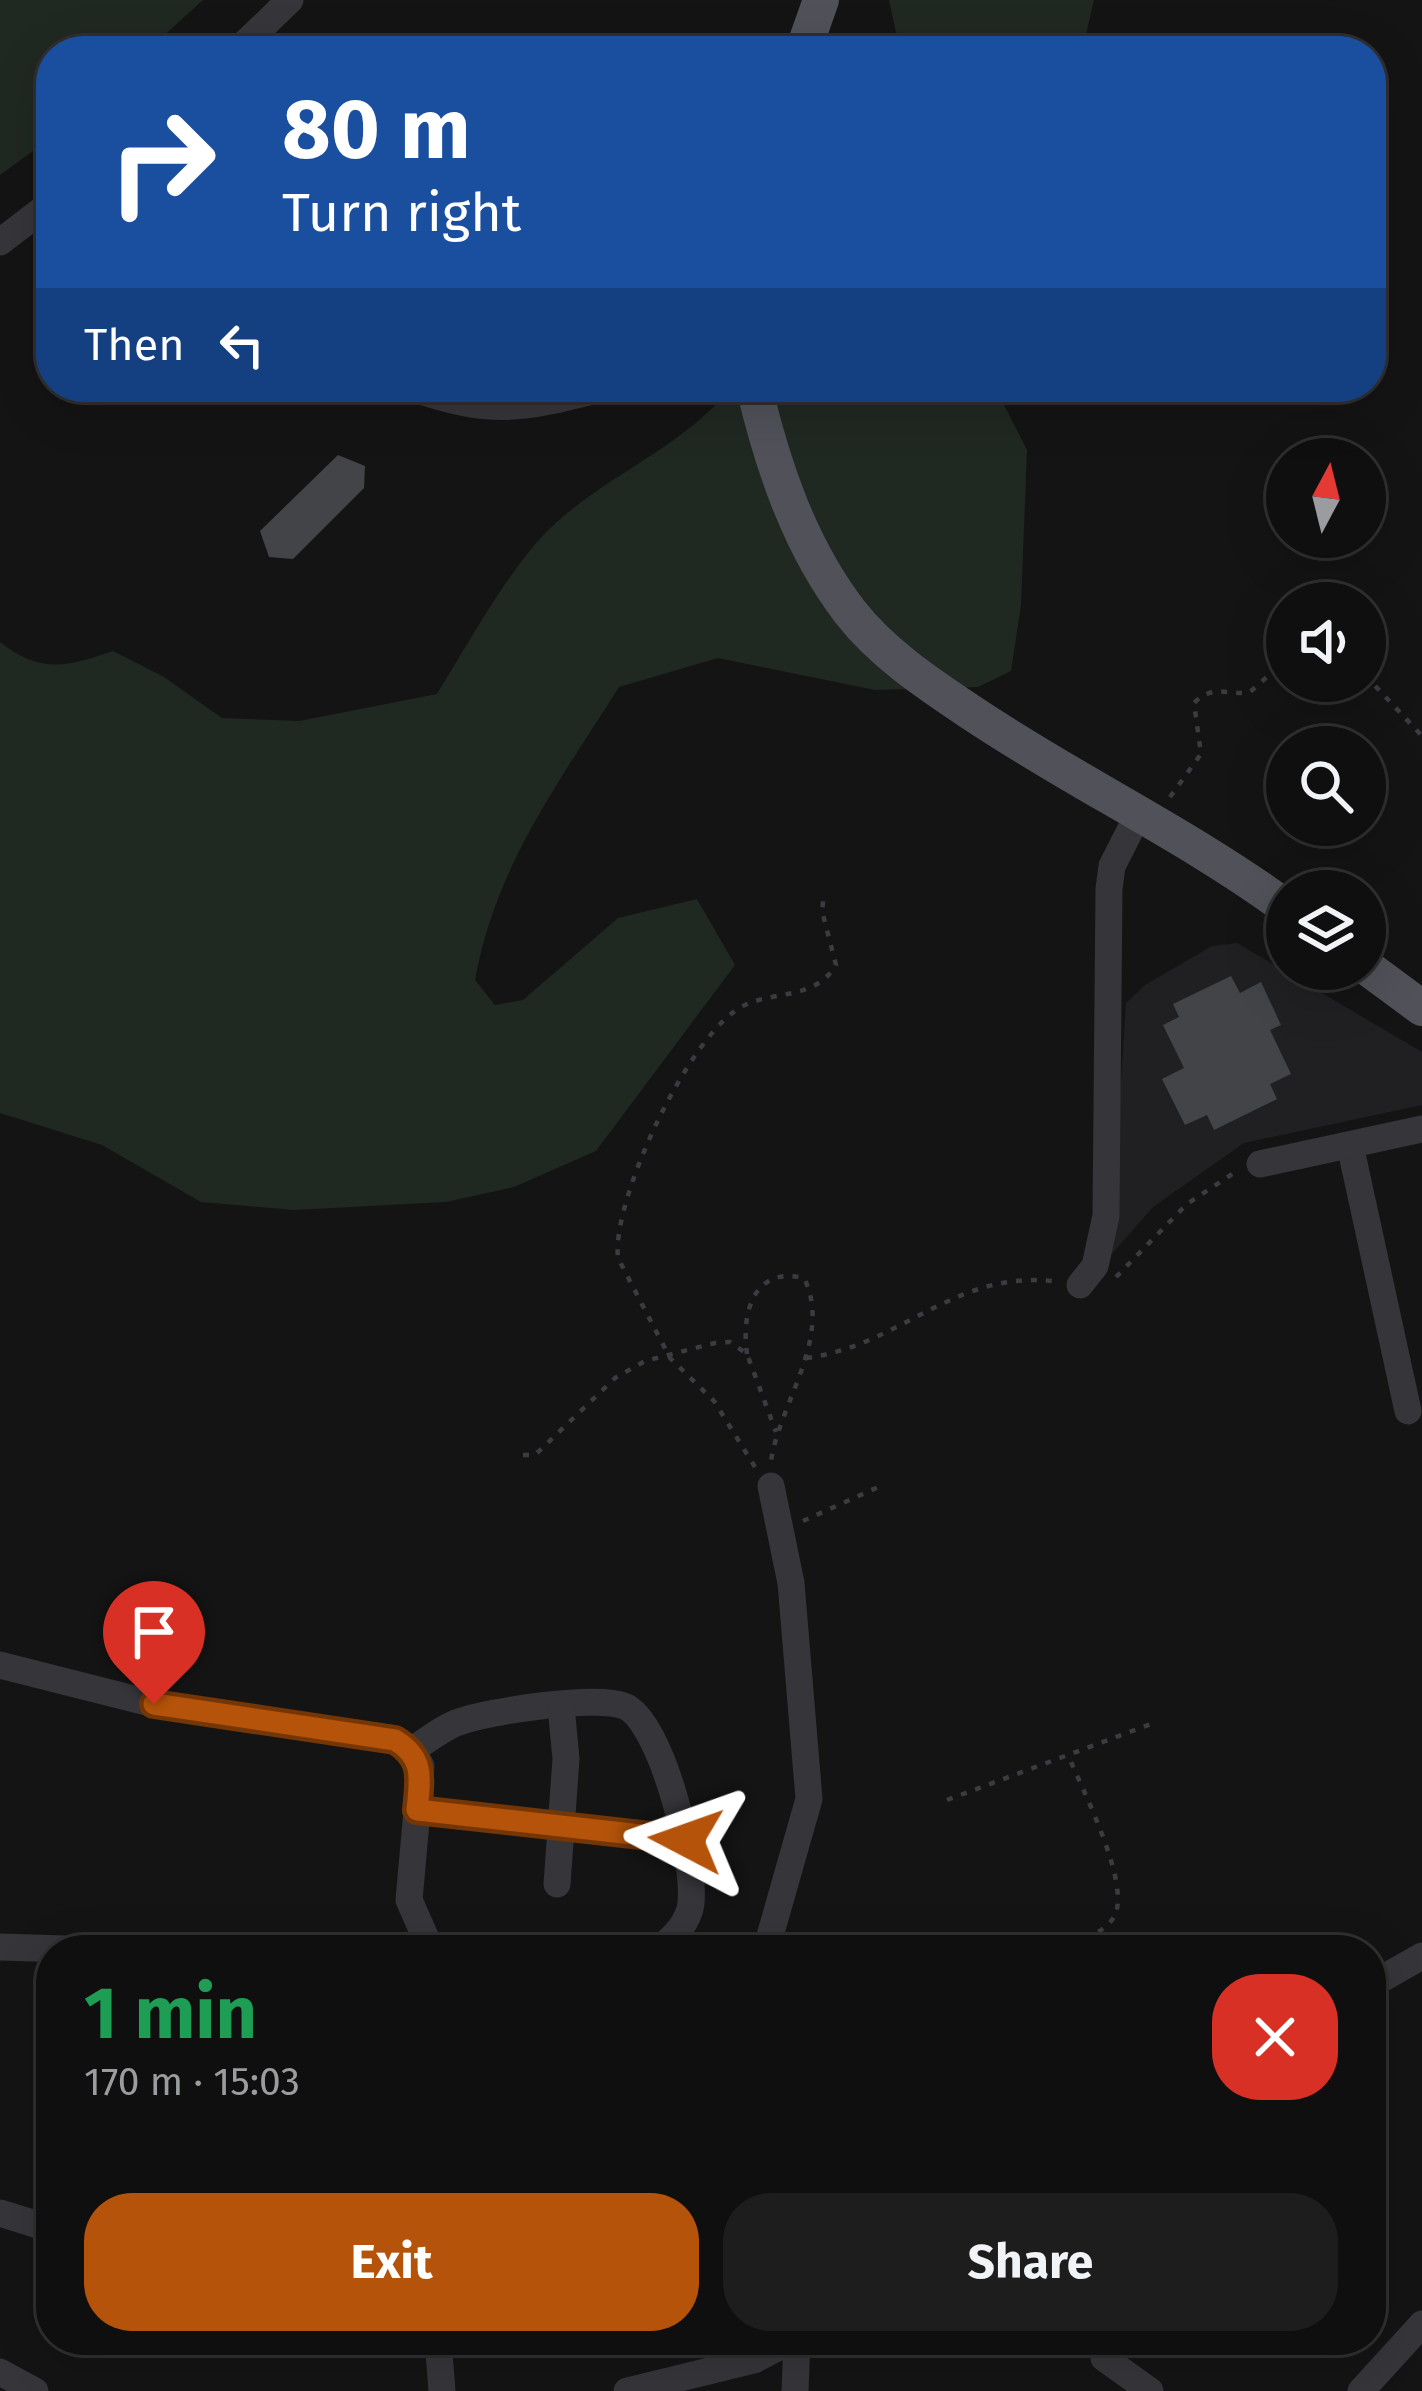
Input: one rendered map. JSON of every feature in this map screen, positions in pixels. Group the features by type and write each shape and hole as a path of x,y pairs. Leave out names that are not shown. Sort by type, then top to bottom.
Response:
{"main road":[{"path":"808,36 821,0"},
{"path":"759,402 805,542 852,614 881,646 940,692 1227,864 1266,893"},
{"path":"1386,981 1422,1008"}],"street":[{"path":"253,36 290,0"},
{"path":"0,242 36,214"},
{"path":"452,402 505,411 544,402"},
{"path":"1080,1286 1095,1266 1106,1216 1112,866 1146,818"},
{"path":"1260,1163 1422,1130"},
{"path":"1350,1145 1408,1411"},
{"path":"770,1935 808,1799 791,1583 771,1486"},
{"path":"0,1665 154,1704 358,1733 395,1740 412,1750 421,1766 409,1900 424,1935"},
{"path":"412,1750 459,1721 561,1706 624,1706 646,1720 686,1840 689,1912 675,1935"},
{"path":"557,1884 557,1826 566,1759 561,1706"},
{"path":"417,1810 686,1840"},
{"path":"0,1947 36,1948"},
{"path":"1386,1976 1422,1956"},
{"path":"0,2213 36,2224"},
{"path":"1361,2391 1422,2324"},
{"path":"439,2355 442,2391"},
{"path":"627,2391 764,2355"},
{"path":"795,2355 795,2391"},
{"path":"1104,2358 1150,2391"},
{"path":"0,2372 34,2391"}],"path":[{"path":"1146,818 1201,754 1194,703 1204,693 1218,690 1249,693 1266,678"},
{"path":"1386,695 1422,736"},
{"path":"771,1486 714,1401 670,1358 618,1258 616,1241 630,1187 693,1057 719,1022 745,1005 802,992 830,976 836,965 821,911 824,894"},
{"path":"806,1358 876,1341 954,1295 984,1284 1040,1280 1105,1284 1124,1273 1187,1204 1219,1179 1260,1163"},
{"path":"771,1486 776,1432 806,1358 814,1315 804,1278 789,1274 774,1275 744,1316 747,1354 776,1432"},
{"path":"523,1455 536,1455 615,1378 645,1361 670,1358 715,1342 730,1342 747,1354"},
{"path":"781,1533 885,1484"},
{"path":"946,1800 1151,1724"},
{"path":"1068,1755 1118,1887 1117,1914 1105,1928 1090,1935"}],"shaded area":[{"path":"0,0 203,0 163,36 36,36 36,149 0,175"},
{"path":"889,0 1094,0 1086,36 897,36"},
{"path":"718,402 1003,402 1027,450 1021,605 1011,671 978,687 875,690 718,658 619,687 514,862 485,938 475,980 495,1005 523,1000 618,918 697,899 735,965 596,1151 514,1187 446,1202 294,1210 201,1202 102,1145 0,1113 0,642 41,663 81,661 113,651 164,677 222,718 299,721 437,694 493,603 541,538 579,504"},
{"path":"1237,943 1266,960 1266,990 1317,990 1422,1052 1422,1105 1244,1143 1153,1207 1110,1256 1126,1003 1145,985 1212,946"}],"building":[{"path":"338,455 365,466 364,488 293,559 269,557 260,531"},
{"path":"1231,976 1240,993 1261,982 1281,1025 1270,1030 1291,1074 1270,1084 1277,1099 1214,1130 1207,1115 1185,1125 1162,1079 1184,1068 1163,1025 1179,1017 1173,1004"}],"route":[{"path":"154,1704 395,1740 412,1750 421,1766 417,1810 686,1840"}]}
